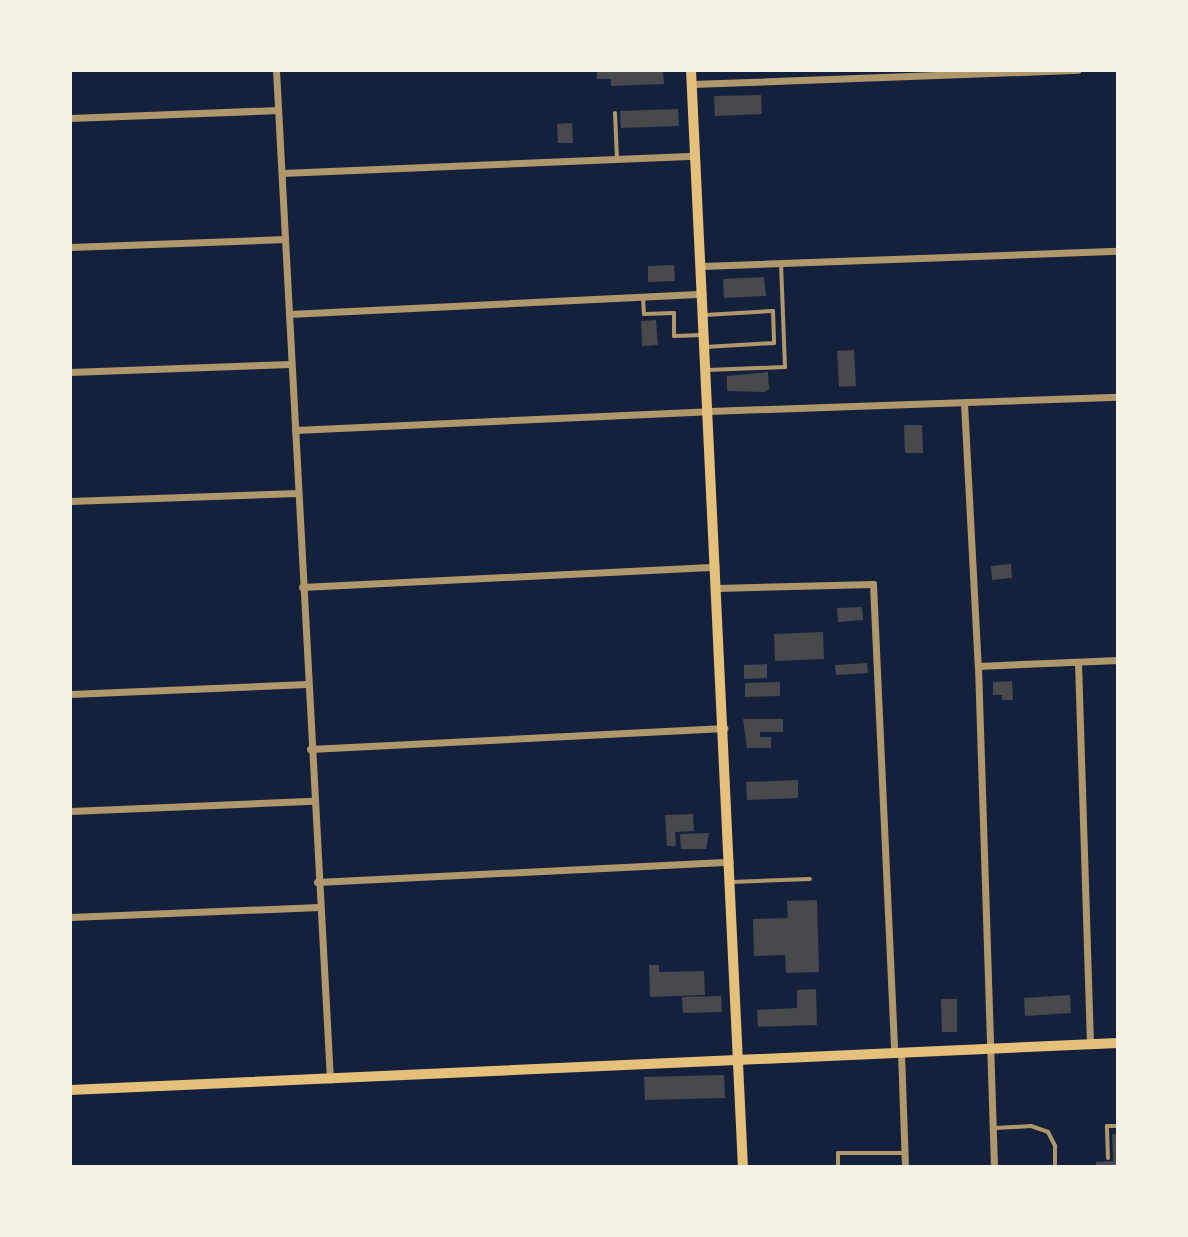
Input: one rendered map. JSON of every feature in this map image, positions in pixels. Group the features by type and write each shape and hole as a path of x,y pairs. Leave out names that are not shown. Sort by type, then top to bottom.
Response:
{"main road":[{"path":"691,70 741,1059 743,1167"},
{"path":"70,1090 1118,1043"}],"street":[{"path":"276,70 317,882 330,1080"},
{"path":"692,84 1078,70"},
{"path":"70,118 278,110"},
{"path":"282,173 695,156"},
{"path":"70,247 285,239"},
{"path":"702,266 1118,251"},
{"path":"289,314 703,294"},
{"path":"70,372 291,364"},
{"path":"295,430 1118,397"},
{"path":"964,403 978,666 994,1167"},
{"path":"70,501 298,493"},
{"path":"302,587 716,567"},
{"path":"717,588 873,584 905,1167"},
{"path":"978,666 1118,660"},
{"path":"1078,662 1090,1044"},
{"path":"70,694 307,684"},
{"path":"310,749 724,728"},
{"path":"70,811 313,801"},
{"path":"317,882 730,862"},
{"path":"70,917 319,907"}],"lane":[{"path":"615,113 617,159"},
{"path":"706,370 785,367 781,263"},
{"path":"643,297 644,314 674,313 674,336 705,335"},
{"path":"704,315 773,311 774,343 705,347"},
{"path":"731,882 810,879"},
{"path":"992,1128 1031,1126 1048,1132 1055,1146 1055,1167"},
{"path":"1108,1158 1107,1126 1118,1126"},
{"path":"838,1167 838,1153 905,1153"}],"building":[{"path":"597,70 663,70 664,84 611,86 611,79 597,79"},
{"path":"761,95 762,114 715,116 714,96"},
{"path":"678,109 679,126 621,128 620,111"},
{"path":"572,123 573,143 558,143 557,124"},
{"path":"674,265 675,281 648,282 648,266"},
{"path":"764,277 766,296 724,298 723,279"},
{"path":"656,320 658,345 642,346 641,321"},
{"path":"854,350 856,386 839,387 837,351"},
{"path":"768,372 769,389 765,392 727,391 727,376"},
{"path":"904,425 922,425 923,453 905,453"},
{"path":"1011,564 1012,578 992,580 991,566"},
{"path":"862,607 863,620 838,622 837,608"},
{"path":"823,632 824,659 775,661 774,634"},
{"path":"867,663 868,673 836,675 835,665"},
{"path":"767,664 767,678 744,679 744,665"},
{"path":"1012,681 1013,700 1002,700 1002,695 993,695 993,682"},
{"path":"780,682 780,696 745,697 745,683"},
{"path":"743,719 783,719 783,732 760,732 760,737 771,737 771,748 747,748"},
{"path":"798,780 798,798 747,800 746,782"},
{"path":"693,814 694,831 675,832 676,846 667,846 665,815"},
{"path":"709,833 706,849 681,849 680,834"},
{"path":"817,900 819,972 786,973 785,955 754,956 753,919 788,918 787,901"},
{"path":"649,965 659,965 659,972 704,971 705,995 650,997"},
{"path":"816,989 817,1025 758,1027 757,1010 797,1008 797,990"},
{"path":"1070,995 1071,1013 1025,1016 1024,998"},
{"path":"721,996 722,1012 683,1013 682,997"},
{"path":"941,999 957,999 957,1032 942,1032"},
{"path":"724,1075 725,1098 645,1100 644,1077"},
{"path":"1112,1134 1118,1134 1118,1167 1096,1167 1096,1162 1113,1161"}]}
